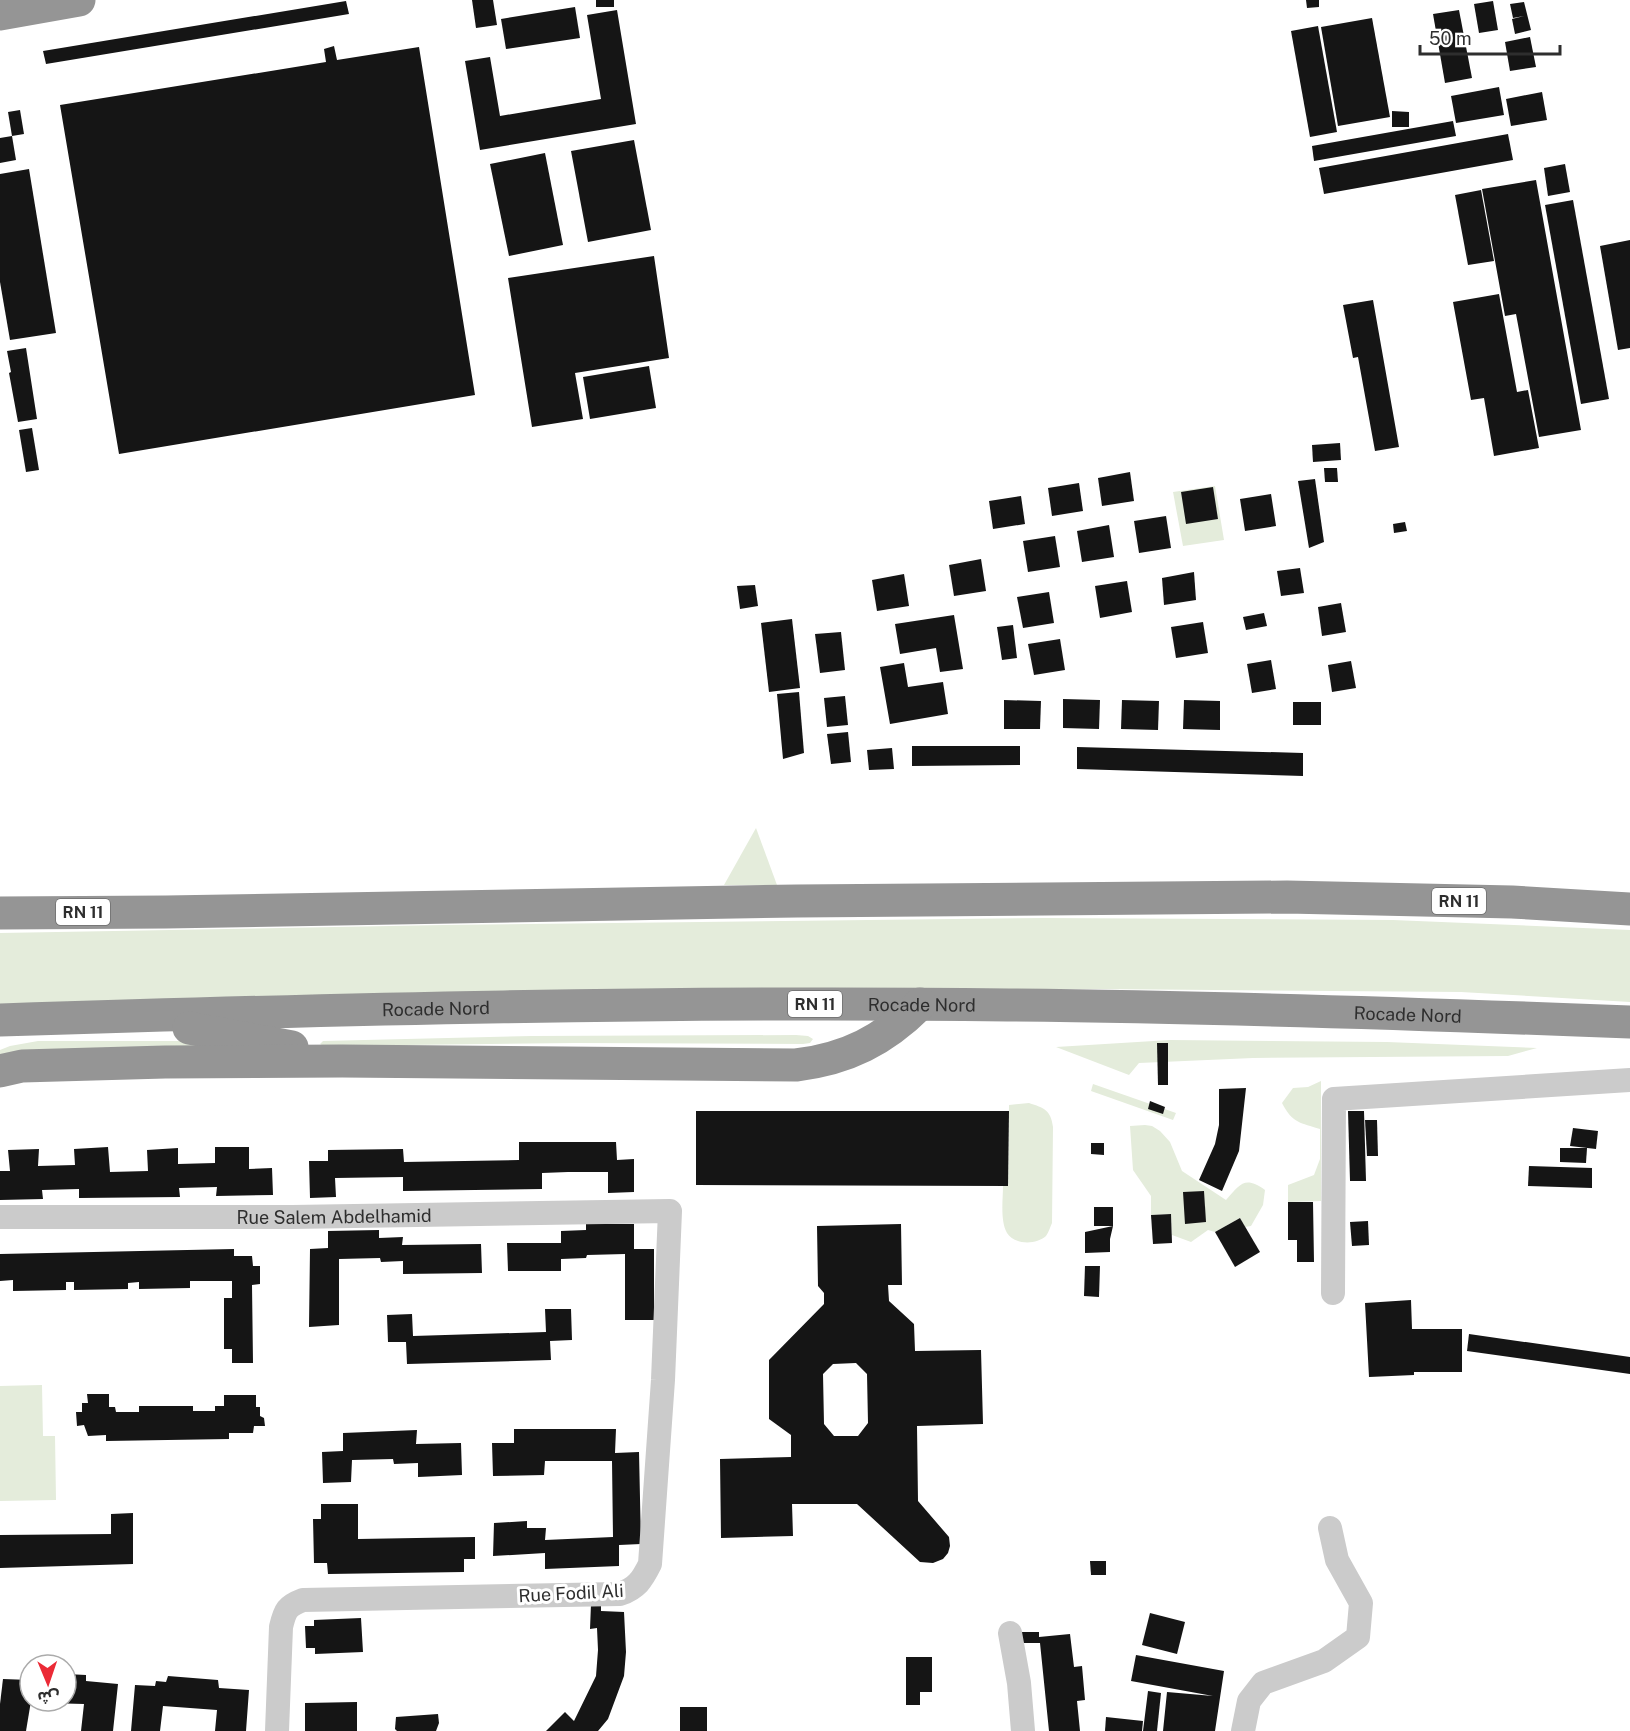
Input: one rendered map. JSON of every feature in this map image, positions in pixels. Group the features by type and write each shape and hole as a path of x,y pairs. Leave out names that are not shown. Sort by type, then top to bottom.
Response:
{"highway":[{"path":"0,14 79,0"},
{"name":"RN 11","path":"0,913 1287,897 1627,907"},
{"path":"0,898 166,912"},
{"path":"0,1071 22,1066 342,1061 796,1065 818,1062 858,1049 892,1029 920,1004"},
{"name":"Rocade Nord","path":"0,1020 480,1007 920,1004 1369,1012 1630,1022"},
{"path":"120,1016 305,1050 342,1061"},
{"path":"0,1039 45,1018"}],"street":[{"path":"1333,1293 1334,1099 1630,1080"},
{"name":"Rue Salem Abdelhamid","path":"0,1216 292,1216 670,1211"},
{"name":"Rue Fodil Ali","path":"277,1731 283,1616 290,1606 303,1600 620,1594 633,1590 644,1577 650,1564 663,1380 670,1211"},
{"path":"1243,1731 1249,1701 1263,1683 1324,1661 1358,1637 1361,1603 1336,1560 1330,1528"},
{"path":"1010,1633 1019,1683 1023,1731"}],"green space":[{"path":"1215,486 1224,540 1183,546 1173,492"},
{"path":"756,828 777,885 724,885"},
{"path":"1045,918 1393,920 1630,930 1630,1002 1461,992 1100,989 472,994 0,1004 0,933"},
{"path":"796,1035 813,1039 810,1043 803,1044 575,1043 323,1046 320,1044 323,1041 532,1036"},
{"path":"1170,1040 1387,1042 1537,1048 1508,1056 1253,1058 1139,1063 1129,1075 1056,1047"},
{"path":"38,1041 232,1041 239,1043 0,1062 0,1050"},
{"path":"1321,1081 1321,1201 1288,1202 1288,1185 1314,1175 1320,1159 1320,1129 1293,1118 1282,1103 1293,1088 1308,1087"},
{"path":"1093,1084 1176,1113 1173,1120 1091,1091"},
{"path":"1029,1103 1046,1110 1052,1121 1052,1223 1046,1236 1042,1239 1020,1242 1007,1233 1003,1222 1003,1186 1008,1185 1009,1105"},
{"path":"1145,1125 1160,1131 1170,1142 1182,1171 1226,1200 1243,1184 1252,1183 1265,1190 1263,1205 1251,1226 1245,1227 1240,1218 1215,1232 1208,1230 1191,1242 1172,1235 1171,1214 1151,1215 1151,1196 1133,1170 1130,1126"},
{"path":"42,1385 43,1436 55,1436 56,1500 0,1501 0,1386"}],"building":[{"path":"472,0 493,0 497,25 476,28"},
{"path":"596,0 614,0 614,7 596,7"},
{"path":"1306,0 1319,0 1319,7 1307,8"},
{"path":"346,1 349,14 46,64 43,51"},
{"path":"1493,1 1498,30 1479,33 1474,4"},
{"path":"1524,2 1531,30 1515,34 1512,19 1524,16 1513,18 1510,4"},
{"path":"575,7 580,38 506,49 501,19"},
{"path":"617,10 636,124 480,150 465,61 490,57 500,116 601,99 587,15"},
{"path":"1459,10 1472,78 1445,83 1433,14"},
{"path":"1372,18 1390,117 1338,126 1321,27"},
{"path":"1318,26 1337,132 1310,137 1291,31"},
{"path":"1530,37 1536,67 1510,71 1505,42"},
{"path":"334,46 337,60 419,47 475,395 119,454 60,105 326,62 324,49"},
{"path":"1499,87 1504,115 1456,123 1451,96"},
{"path":"1542,92 1547,120 1511,126 1506,99"},
{"path":"20,110 24,134 12,136 8,112"},
{"path":"1392,111 1409,112 1409,127 1392,127"},
{"path":"1453,121 1456,136 1314,161 1312,146"},
{"path":"1508,134 1513,160 1324,194 1319,168"},
{"path":"12,136 16,160 0,163 0,138"},
{"path":"634,140 651,230 588,242 571,151"},
{"path":"545,153 563,245 509,256 490,164"},
{"path":"1565,164 1570,192 1548,196 1544,168"},
{"path":"29,169 56,333 10,340 0,282 0,174"},
{"path":"1536,180 1581,430 1539,437 1516,314 1505,316 1482,189"},
{"path":"1481,190 1494,261 1468,265 1455,195"},
{"path":"1573,200 1609,399 1581,404 1545,205"},
{"path":"1630,240 1630,348 1618,350 1600,246"},
{"path":"654,256 669,358 575,373 583,419 532,427 508,278"},
{"path":"1499,294 1517,392 1528,390 1539,448 1494,456 1484,398 1471,400 1453,302"},
{"path":"1373,300 1399,447 1375,451 1358,357 1353,358 1343,305"},
{"path":"26,348 37,419 18,422 7,351"},
{"path":"649,366 656,408 590,419 583,377"},
{"path":"32,428 39,470 26,472 19,430"},
{"path":"1340,443 1341,460 1313,462 1312,445"},
{"path":"1324,468 1337,468 1338,482 1325,482"},
{"path":"1130,472 1134,501 1102,506 1098,478"},
{"path":"1315,479 1324,542 1309,548 1298,481"},
{"path":"1079,483 1083,511 1052,516 1048,488"},
{"path":"1213,487 1218,519 1186,524 1181,492"},
{"path":"1271,494 1276,526 1245,531 1240,499"},
{"path":"1021,496 1025,524 993,529 989,501"},
{"path":"1166,516 1171,548 1139,553 1134,521"},
{"path":"1405,522 1407,531 1394,533 1393,524"},
{"path":"1109,525 1114,557 1082,562 1077,531"},
{"path":"1055,536 1060,567 1028,572 1023,541"},
{"path":"981,559 986,591 954,596 949,565"},
{"path":"1300,568 1304,593 1281,596 1277,571"},
{"path":"1194,572 1196,600 1164,605 1162,578"},
{"path":"904,574 909,606 877,611 872,580"},
{"path":"1127,581 1132,612 1100,618 1095,586"},
{"path":"755,585 758,606 740,609 737,586"},
{"path":"1049,592 1054,623 1023,628 1017,597"},
{"path":"1341,603 1346,632 1322,636 1318,607"},
{"path":"1264,613 1267,626 1246,630 1243,617"},
{"path":"954,615 963,669 940,672 936,648 900,654 895,624"},
{"path":"792,619 800,688 769,692 761,623"},
{"path":"1203,622 1208,653 1176,658 1171,627"},
{"path":"1013,625 1017,658 1002,660 997,627"},
{"path":"841,632 845,670 820,673 815,634"},
{"path":"1060,639 1065,670 1034,675 1028,644"},
{"path":"1271,660 1276,689 1252,693 1247,664"},
{"path":"1351,661 1356,688 1332,692 1328,665"},
{"path":"904,663 908,687 943,682 948,714 890,724 880,667"},
{"path":"799,692 804,753 783,759 777,694"},
{"path":"845,696 848,725 827,727 824,698"},
{"path":"1063,699 1100,700 1099,729 1063,728"},
{"path":"1004,700 1041,701 1040,729 1004,729"},
{"path":"1122,700 1159,701 1158,730 1121,729"},
{"path":"1184,700 1220,701 1220,730 1183,729"},
{"path":"1293,702 1321,702 1321,725 1293,725"},
{"path":"848,732 851,762 831,764 827,734"},
{"path":"912,746 1020,746 1020,765 912,766"},
{"path":"1077,747 1303,753 1303,776 1077,769"},
{"path":"892,748 894,769 869,770 867,750"},
{"path":"1157,1043 1168,1043 1168,1085 1158,1085"},
{"path":"1246,1088 1239,1151 1222,1191 1199,1180 1215,1144 1219,1125 1219,1089"},
{"path":"1150,1101 1165,1107 1163,1114 1148,1109"},
{"path":"696,1111 1009,1111 1008,1186 696,1185"},
{"path":"1348,1111 1364,1111 1366,1181 1350,1181"},
{"path":"1365,1120 1377,1120 1378,1156 1367,1156"},
{"path":"1573,1128 1598,1131 1596,1149 1570,1146"},
{"path":"519,1142 616,1142 617,1160 634,1159 634,1192 608,1193 608,1172 568,1172 542,1173 542,1189 403,1191 403,1177 335,1178 336,1197 310,1198 309,1161 328,1161 328,1150 403,1149 404,1162 519,1160"},
{"path":"1091,1143 1104,1143 1104,1155 1091,1154"},
{"path":"108,1147 110,1172 148,1171 147,1150 178,1148 178,1164 215,1163 215,1147 249,1147 249,1169 272,1168 273,1195 216,1196 217,1187 179,1188 180,1197 79,1198 79,1189 42,1190 43,1199 0,1200 0,1171 10,1171 8,1150 39,1149 38,1166 75,1165 74,1149"},
{"path":"1560,1148 1587,1148 1586,1163 1560,1162"},
{"path":"1529,1166 1592,1168 1592,1188 1528,1186"},
{"path":"1204,1191 1206,1222 1185,1224 1183,1192"},
{"path":"1288,1202 1313,1202 1314,1262 1297,1262 1297,1240 1288,1240"},
{"path":"1094,1207 1113,1207 1113,1226 1094,1226"},
{"path":"1171,1214 1172,1243 1153,1244 1151,1215"},
{"path":"1240,1218 1260,1252 1235,1267 1215,1232"},
{"path":"1368,1221 1369,1245 1352,1246 1350,1222"},
{"path":"586,1224 634,1224 634,1249 654,1249 654,1320 625,1320 625,1254 587,1255 586,1258 561,1259 561,1271 508,1271 507,1243 561,1243 561,1231 586,1230"},
{"path":"901,1224 902,1285 888,1285 889,1301 914,1324 915,1351 981,1350 983,1424 917,1426 918,1501 949,1537 948,1553 943,1559 933,1563 920,1562 857,1504 792,1504 793,1536 721,1538 720,1459 791,1457 791,1435 769,1419 769,1360 824,1304 824,1293 818,1286 817,1226","holes":["856,1363 867,1374 868,1423 858,1436 834,1436 824,1424 823,1374 833,1364"]},
{"path":"1113,1226 1110,1252 1085,1253 1085,1232"},
{"path":"379,1230 379,1238 403,1237 402,1245 481,1244 482,1273 403,1274 403,1261 381,1262 380,1258 339,1259 339,1325 309,1327 310,1249 328,1248 328,1231"},
{"path":"234,1249 234,1256 252,1256 253,1266 260,1266 260,1284 252,1285 253,1363 232,1363 232,1349 224,1349 224,1298 232,1298 232,1281 190,1281 190,1288 139,1289 139,1282 128,1283 128,1289 74,1290 74,1282 66,1282 66,1290 13,1291 13,1280 0,1281 0,1254"},
{"path":"1085,1266 1100,1266 1099,1297 1084,1296"},
{"path":"1411,1300 1412,1329 1462,1329 1462,1372 1414,1372 1414,1375 1369,1377 1365,1303"},
{"path":"545,1309 571,1309 572,1340 550,1341 551,1360 407,1364 406,1342 388,1342 387,1315 412,1314 413,1336 546,1332"},
{"path":"1469,1334 1630,1357 1630,1374 1467,1351"},
{"path":"87,1394 109,1394 109,1407 115,1407 116,1412 139,1412 139,1406 193,1406 193,1411 215,1411 215,1406 224,1406 224,1395 256,1395 256,1407 260,1407 260,1416 264,1418 265,1426 254,1426 253,1433 229,1433 229,1439 106,1441 106,1435 88,1436 84,1425 77,1426 76,1412 82,1412 82,1403 88,1403"},
{"path":"514,1429 616,1429 615,1453 639,1452 641,1544 619,1545 619,1566 545,1569 545,1553 493,1556 494,1523 527,1521 527,1528 546,1528 545,1540 613,1537 612,1461 545,1461 544,1475 493,1476 492,1443 514,1443"},
{"path":"417,1430 416,1444 461,1443 462,1475 418,1477 418,1463 394,1464 393,1459 352,1460 351,1482 323,1483 322,1452 343,1451 343,1433"},
{"path":"321,1504 358,1504 358,1539 475,1537 475,1559 464,1559 464,1572 328,1574 327,1563 314,1563 313,1519 321,1519"},
{"path":"133,1513 133,1564 0,1568 0,1535 111,1534 111,1514"},
{"path":"1090,1561 1106,1561 1106,1575 1091,1575"},
{"path":"601,1603 601,1611 624,1612 626,1652 624,1676 608,1719 598,1731 546,1731 565,1712 574,1721 596,1676 597,1628 590,1629 591,1604"},
{"path":"1150,1613 1185,1622 1177,1654 1142,1645"},
{"path":"361,1618 363,1652 315,1654 315,1648 306,1648 305,1626 314,1626 314,1620"},
{"path":"1020,1632 1039,1632 1039,1637 1070,1634 1074,1667 1082,1666 1085,1700 1077,1701 1080,1731 1049,1731 1040,1643 1020,1643"},
{"path":"1136,1655 1224,1671 1215,1731 1163,1731 1167,1692 1213,1696 1131,1681"},
{"path":"906,1657 932,1657 932,1692 920,1692 920,1705 906,1705"},
{"path":"78,1675 86,1675 86,1681 118,1684 113,1731 81,1731 84,1704 78,1704"},
{"path":"168,1676 218,1680 219,1688 249,1690 246,1731 215,1731 217,1710 163,1706 160,1731 131,1731 135,1685 155,1686 156,1681 166,1682"},
{"path":"3,1679 18,1680 18,1713 29,1713 26,1731 0,1731"},
{"path":"1148,1691 1161,1693 1157,1731 1143,1731"},
{"path":"357,1702 357,1731 305,1731 305,1703"},
{"path":"680,1707 707,1707 707,1731 680,1731"},
{"path":"438,1714 439,1723 436,1731 397,1731 395,1729 396,1717"},
{"path":"1106,1717 1143,1721 1142,1731 1105,1731"}]}
